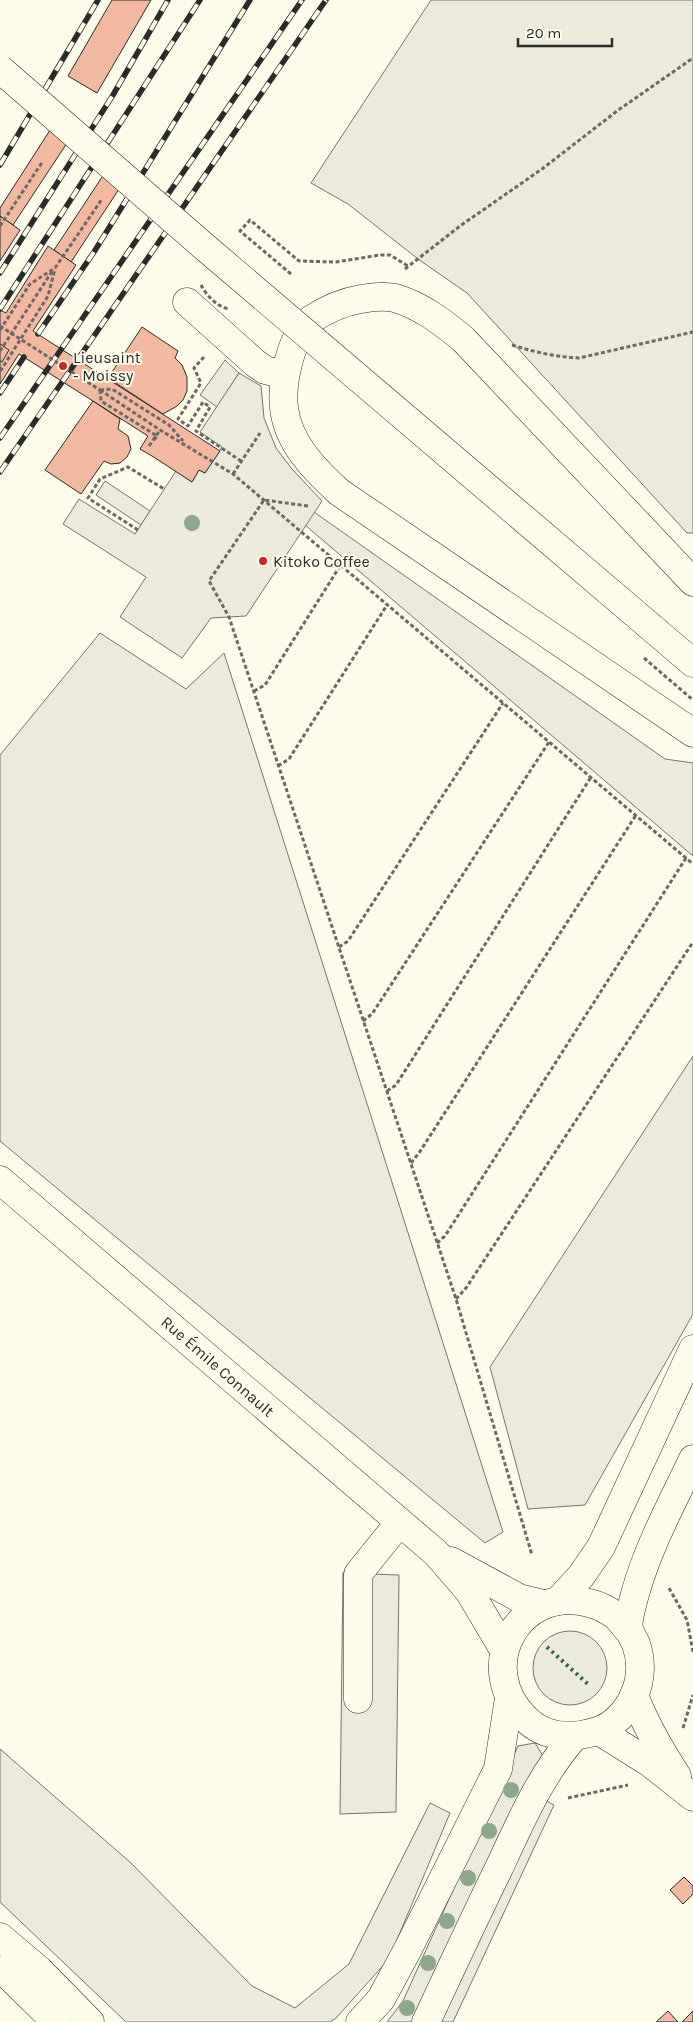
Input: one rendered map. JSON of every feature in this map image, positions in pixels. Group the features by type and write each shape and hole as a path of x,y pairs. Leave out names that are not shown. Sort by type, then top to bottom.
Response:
{"street":[{"path":"0,69 214,255 693,663"},
{"path":"693,582 463,340 429,312 394,298 367,298 343,302 311,320 295,342 285,375 284,407 295,442 314,468 339,492 693,733"},
{"path":"187,302 255,363 265,370 285,375"},
{"name":"Rue Émile Connault","path":"0,1180 436,1553 469,1592 504,1650"},
{"path":"690,1794 650,1763 586,1734 558,1736 536,1727 518,1712 509,1698 504,1683 502,1666 504,1650 513,1631 526,1615 551,1602 581,1576 601,1547 693,1348"},
{"path":"628,1630 642,1566 693,1459"},
{"path":"358,1699 358,1574 400,1522"},
{"name":"Rue Émile Connault","path":"436,1553 519,1598 551,1602"},
{"path":"426,2022 538,1788 560,1753 586,1734 614,1722 626,1710 634,1695 639,1679 640,1662 636,1645 628,1630 615,1615 598,1605 578,1600 551,1602"},
{"path":"634,1695 641,1714 662,1753 690,1794"},
{"path":"360,2022 381,1999 498,1769 509,1698"},
{"path":"0,1937 38,1970 90,2022"},
{"path":"0,1970 9,1976 56,2022"},
{"path":"0,1985 36,2022"}],"path":[{"path":"404,269 460,226 542,169 616,111 693,58"},
{"path":"0,226 43,161"},
{"path":"0,351 102,199"},
{"path":"291,274 240,231 250,220 298,261 336,262 390,255 408,266"},
{"path":"56,266 30,284 1,327 160,430 185,443 233,474 693,864"},
{"path":"0,370 48,296 56,266"},
{"path":"505,343 531,352 579,358 693,332"},
{"path":"199,363 194,368 201,383 178,419 188,426 203,402 210,407 196,431 241,461"},
{"path":"100,390 112,389 169,425 185,443"},
{"path":"100,390 101,401 157,436 154,440"},
{"path":"150,446 160,430"},
{"path":"233,474 257,434 262,430"},
{"path":"138,530 88,498 100,478 128,467 164,489"},
{"path":"264,500 309,506"},
{"path":"264,500 210,581 229,617 456,1299 532,1555"},
{"path":"254,692 265,685 340,566"},
{"path":"278,766 289,759 387,605"},
{"path":"339,947 348,941 503,703"},
{"path":"363,1021 372,1014 549,742"},
{"path":"387,1091 396,1085 591,777"},
{"path":"410,1163 419,1153 636,815"},
{"path":"437,1244 445,1236 686,858"},
{"path":"456,1299 466,1288 693,942"},
{"path":"664,1580 687,1620 693,1652"},
{"path":"679,1737 693,1695"},
{"path":"561,1800 628,1785"}],"shaded area":[{"path":"431,0 693,0 693,533 687,533 467,293 418,259 348,204 311,183"},
{"path":"225,360 239,373 217,407 200,395"},
{"path":"239,373 261,386 264,418 276,448 292,469 322,501 246,616 211,618 182,658 120,617 146,577 63,524 79,499 135,534 176,471 192,482 199,470 205,473 222,447 200,432"},
{"path":"105,481 150,511 141,525 96,495"},
{"path":"314,512 665,759 693,763 693,856 305,525"},
{"path":"100,633 186,689 224,653 503,1532 485,1543 0,1141 0,755"},
{"path":"693,1056 693,1314 585,1505 528,1509 490,1367"},
{"path":"343,1573 399,1575 396,1812 340,1814"},
{"path":"570,1631 584,1634 596,1642 604,1654 607,1668 604,1682 596,1694 584,1702 570,1705 556,1702 544,1694 536,1682 533,1668 536,1654 544,1642 556,1634"},
{"path":"535,1743 543,1756 418,2022 387,2022 403,2001 518,1746"},
{"path":"0,1749 131,1863 252,1986 295,2008 349,1964 430,1803 450,1813 389,1959 336,2018 330,2022 126,2022 0,1902"},
{"path":"544,1800 554,1805 453,2022 440,2022"}],"building":[{"path":"112,0 151,0 97,93 68,76"},
{"path":"52,127 69,140 13,225 0,216 0,208"},
{"path":"108,168 125,180 71,262 54,250"},
{"path":"0,216 20,230 0,261"},
{"name":"Lieusaint - Moissy","path":"48,246 76,265 33,331 220,451 205,473 199,470 192,482 140,449 148,436 19,354 0,384 0,310 6,313"},
{"path":"142,327 178,351 175,358 182,365 187,377 187,391 183,400 163,414 108,378"},
{"path":"0,344 9,350 2,362 0,361"},
{"path":"93,401 120,419 118,429 128,436 131,449 127,457 120,463 111,464 104,461 81,494 45,470"},
{"path":"684,1877 693,1886 693,1894 683,1904 670,1890"},
{"path":"668,2011 678,2022 656,2022"},
{"path":"693,2011 693,2022 682,2022"}],"railway":[{"path":"0,165 98,0"},
{"path":"0,273 113,95 168,0"},
{"path":"0,309 200,0"},
{"path":"38,334 94,252 250,0"},
{"path":"0,438 302,0"},
{"path":"0,472 326,0"},
{"path":"0,393 24,357"}],"hedge":[{"path":"547,1647 590,1686"}],"place":[{"name":"Lieusaint - Moissy","path":"63,366"},
{"name":"Kitoko Coffee","path":"263,561"}]}
